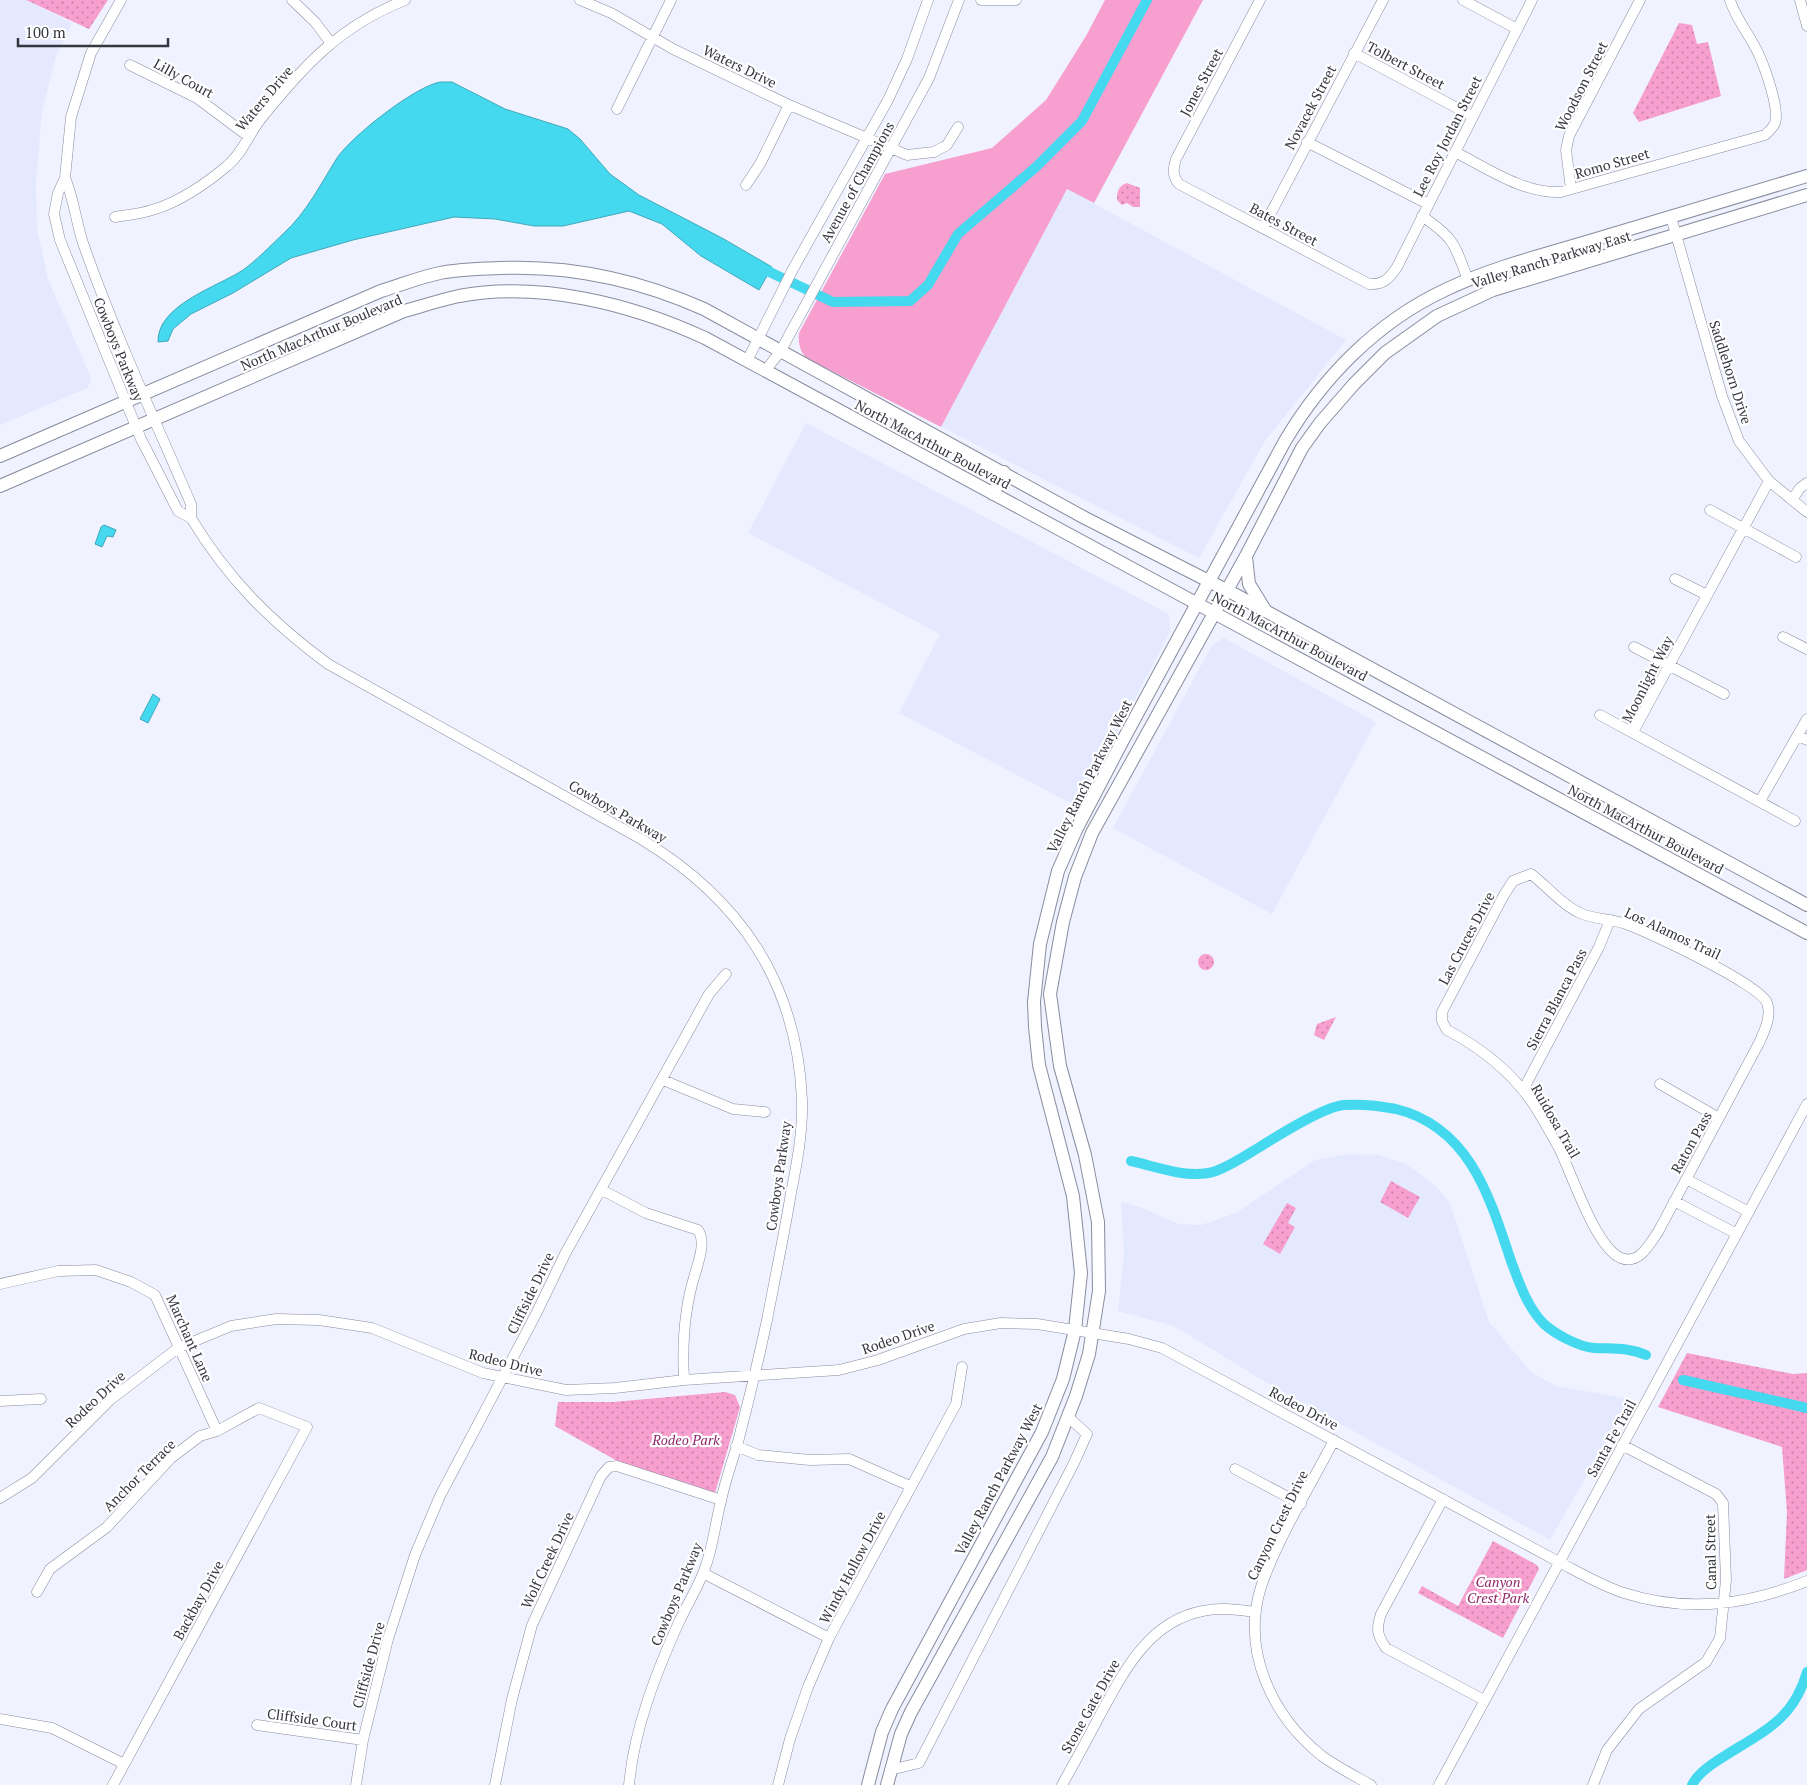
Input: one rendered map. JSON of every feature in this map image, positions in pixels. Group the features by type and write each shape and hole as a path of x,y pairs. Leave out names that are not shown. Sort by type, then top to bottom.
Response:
{"main road":[{"name":"Valley Ranch Parkway East","path":"1209,581 1298,419 1361,345 1408,310 1468,280 1807,176"},
{"name":"Valley Ranch Parkway East","path":"1214,612 1246,556 1277,492 1314,431 1354,384 1385,353 1436,316 1474,297 1807,195"},
{"name":"North MacArthur Boulevard","path":"0,456 381,290 440,273 476,269 546,268 608,276 676,296 704,309 1085,518 1226,590 1807,905"},
{"path":"1468,280 1474,297"},
{"name":"North MacArthur Boulevard","path":"0,486 404,311 459,296 497,292 564,297 634,311 680,326 747,361 1807,933"},
{"path":"1298,419 1314,431"},
{"path":"993,494 1004,472"},
{"path":"1246,556 1249,584 1266,612"},
{"name":"Valley Ranch Parkway West","path":"868,1785 882,1732 902,1691 1042,1432 1063,1379 1075,1330 1081,1273 1073,1196 1039,1065 1035,1027 1036,989 1044,925 1058,872 1092,799 1209,581"},
{"name":"Valley Ranch Parkway West","path":"887,1785 901,1734 1052,1457 1068,1417 1089,1354 1099,1291 1098,1222 1085,1155 1060,1066 1051,989 1052,973 1074,877 1092,833 1214,612"},
{"path":"1092,799 1106,807"},
{"path":"1037,974 1052,973"},
{"path":"1036,989 1051,989"},
{"path":"994,1520 1011,1530"},
{"path":"902,1691 918,1701"}],"street":[{"name":"Cowboys Parkway","path":"121,0 91,53 81,79 71,117 65,178 58,193 54,214 60,240 125,402 170,498 178,511 191,518 243,592 288,634 340,671 666,854 710,888 741,924 769,968 787,1010 796,1047 802,1102 798,1152 755,1376 721,1500 713,1544 703,1573 653,1685 642,1721 629,1785"},
{"path":"292,0 315,22 330,42"},
{"name":"Waters Drive","path":"115,217 152,210 193,190 228,165 278,97 330,42 369,15 405,0"},
{"name":"Waters Drive","path":"580,0 789,105 908,155 934,152 947,144 958,127"},
{"path":"617,109 672,0"},
{"name":"Avenue of Champions","path":"747,361 793,269 888,100 907,59 928,0"},
{"name":"Avenue of Champions","path":"765,371 780,352 929,78 959,0"},
{"path":"981,0 1016,0"},
{"name":"Jones Street","path":"1175,179 1173,170 1176,159 1260,0"},
{"name":"Novacek Street","path":"1263,228 1383,0"},
{"path":"1463,0 1517,29"},
{"name":"Lee Roy Jordan Street","path":"1383,282 1397,267 1532,0"},
{"name":"Woodson Street","path":"1571,189 1566,150 1569,136 1640,0"},
{"name":"Romo Street","path":"1455,152 1530,189 1544,193 1571,189 1765,135 1776,123 1777,114 1773,97 1759,55 1737,20 1730,0"},
{"path":"1800,0 1807,26"},
{"name":"Tolbert Street","path":"1354,53 1472,116"},
{"name":"Lilly Court","path":"130,65 197,98 248,136"},
{"path":"746,185 760,164 789,105"},
{"path":"1307,142 1428,204"},
{"name":"Cowboys Parkway","path":"65,178 73,198 83,243 153,420 191,504 191,518"},
{"name":"Bates Street","path":"1175,179 1180,184 1368,284 1383,282"},
{"path":"1422,216 1440,229 1454,244 1468,280"},
{"name":"Saddlehorn Drive","path":"1671,217 1729,416 1739,441 1769,481 1807,512"},
{"name":"Moonlight Way","path":"1769,481 1633,732 1795,821"},
{"path":"1792,500 1800,488 1807,483"},
{"path":"1710,510 1796,557"},
{"path":"1675,579 1707,595"},
{"path":"1783,637 1807,649"},
{"path":"1634,647 1724,694"},
{"path":"1600,715 1633,732"},
{"path":"1760,802 1802,738 1807,719"},
{"name":"Los Alamos Trail","path":"1513,881 1531,874 1576,911 1591,918 1610,920 1640,929 1751,986 1767,1001"},
{"name":"Las Cruces Drive","path":"1443,1009 1513,881"},
{"name":"Sierra Blanca Pass","path":"1523,1090 1599,948 1610,920"},
{"name":"Cliffside Drive","path":"356,1785 363,1740 388,1638 415,1555 440,1496 503,1378 565,1254 709,994 726,974"},
{"name":"Raton Pass","path":"1606,1247 1620,1258 1630,1260 1640,1255 1658,1232 1764,1033 1769,1011 1767,1001"},
{"name":"Ruidosa Trail","path":"1443,1009 1442,1021 1447,1030 1468,1042 1507,1070 1539,1112 1560,1150 1594,1228 1606,1247"},
{"path":"663,1080 733,1109 765,1112"},
{"path":"1660,1084 1719,1118"},
{"name":"Santa Fe Trail","path":"1439,1785 1807,1104"},
{"path":"1686,1179 1748,1212"},
{"path":"602,1190 646,1213 698,1230 702,1236 701,1253 692,1282 683,1334 684,1380"},
{"path":"1674,1201 1737,1234"},
{"name":"Marchant Lane","path":"0,1284 58,1271 96,1270 131,1282 155,1295 217,1430"},
{"name":"Rodeo Drive","path":"0,1498 32,1478 110,1400 178,1348 231,1326 276,1319 319,1320 372,1328 442,1358 503,1378 566,1390 615,1388 684,1380 840,1370 878,1360 976,1326 1001,1323 1036,1324 1130,1339 1162,1348 1612,1589 1670,1604 1700,1606 1754,1599 1807,1581"},
{"name":"Windy Hollow Drive","path":"778,1785 790,1740 808,1687 829,1638 956,1404 962,1368"},
{"path":"0,1401 41,1399"},
{"name":"Anchor Terrace","path":"37,1592 50,1569 107,1527 171,1458 200,1436 217,1430 259,1408 307,1427"},
{"path":"890,1770 918,1763 1074,1463 1087,1434 1068,1417"},
{"name":"Backbay Drive","path":"113,1785 307,1427"},
{"name":"Canyon Crest Drive","path":"1334,1440 1273,1558 1261,1588 1256,1612 1254,1642 1260,1666 1274,1701 1294,1727 1322,1756 1371,1785"},
{"path":"736,1446 758,1455 810,1460 849,1458 910,1486"},
{"name":"Canal Street","path":"1594,1785 1607,1750 1639,1708 1706,1662 1720,1638 1726,1580 1722,1502 1716,1494 1622,1446"},
{"name":"Wolf Creek Drive","path":"495,1785 512,1699 532,1624 602,1476 609,1467 617,1466 721,1500"},
{"path":"1235,1469 1301,1504"},
{"path":"1443,1499 1381,1614 1377,1626 1377,1636 1386,1648 1484,1700"},
{"path":"703,1573 829,1638"},
{"name":"Stone Gate Drive","path":"1062,1785 1125,1669 1144,1645 1163,1627 1181,1617 1202,1611 1219,1609 1256,1612"},
{"path":"0,1719 52,1728 124,1764"},
{"name":"Cliffside Court","path":"257,1725 363,1740"}],"shaded area":[{"path":"0,0 26,0 72,23 56,56 42,112 36,182 37,228 48,279 91,378 88,388 0,425"},
{"path":"1067,189 1346,340 1265,441 1199,558 941,427"},
{"path":"806,423 1169,614 1170,632 1078,807 899,713 940,634 748,533"},
{"path":"1224,638 1376,722 1272,914 1113,828 1212,645"},
{"path":"1348,1154 1379,1155 1406,1164 1435,1185 1450,1203 1489,1322 1531,1372 1556,1386 1630,1399 1550,1540 1267,1383 1174,1326 1118,1311 1124,1254 1121,1202 1140,1207 1179,1224 1201,1225 1236,1213 1315,1160"}],"green space":[{"path":"26,0 108,0 89,29"},
{"path":"1105,0 1203,0 1094,203 1067,189 941,427 824,367 812,363 801,351 799,333 885,174 992,148 1046,100 1086,36"},
{"path":"1679,23 1692,25 1697,44 1708,42 1721,96 1639,122 1633,113"},
{"path":"1127,183 1140,188 1140,207 1133,207 1127,203 1122,205 1117,200 1119,190"},
{"path":"1206,954 1212,956 1214,962 1212,968 1206,970 1200,968 1198,962 1200,956"},
{"path":"1336,1017 1324,1040 1314,1035 1317,1024"},
{"path":"1391,1181 1420,1197 1408,1218 1380,1202"},
{"path":"1287,1203 1296,1208 1288,1223 1295,1227 1280,1254 1263,1244"},
{"path":"1687,1353 1793,1374 1807,1373 1807,1570 1784,1579 1787,1512 1782,1447 1658,1407"},
{"name":"Rodeo Park","path":"725,1392 735,1395 740,1407 715,1493 628,1467 555,1426 558,1402 613,1402"},
{"name":"Canyon Crest Park","path":"1493,1541 1537,1565 1539,1569 1503,1638 1418,1593 1422,1586 1458,1606"}],"water":[{"path":"440,82 452,82 505,109 568,129 580,139 610,174 639,195 722,238 772,267 759,290 701,256 662,224 629,211 563,226 534,226 495,219 454,217 353,240 291,258 233,293 191,314 173,329 168,341 158,342 160,329 167,318 178,307 190,298 243,270 292,226 313,198 337,158 369,126 400,102"},
{"path":"104,525 116,530 113,537 107,536 102,547 95,544 101,527"},
{"path":"153,694 160,699 148,723 140,719"}],"waterway":[{"path":"757,266 833,302 910,301 928,285 958,234 1036,167 1082,121 1147,0"},
{"path":"1131,1161 1185,1173 1196,1174 1216,1171 1235,1162 1311,1117 1323,1111 1344,1105 1396,1109 1421,1118 1442,1131 1459,1148 1473,1168 1495,1213 1524,1294 1544,1324 1574,1343 1594,1348 1627,1350 1646,1355"},
{"path":"1683,1380 1807,1408"},
{"path":"1692,1785 1710,1766 1763,1732 1785,1714 1801,1689 1807,1672"}]}
